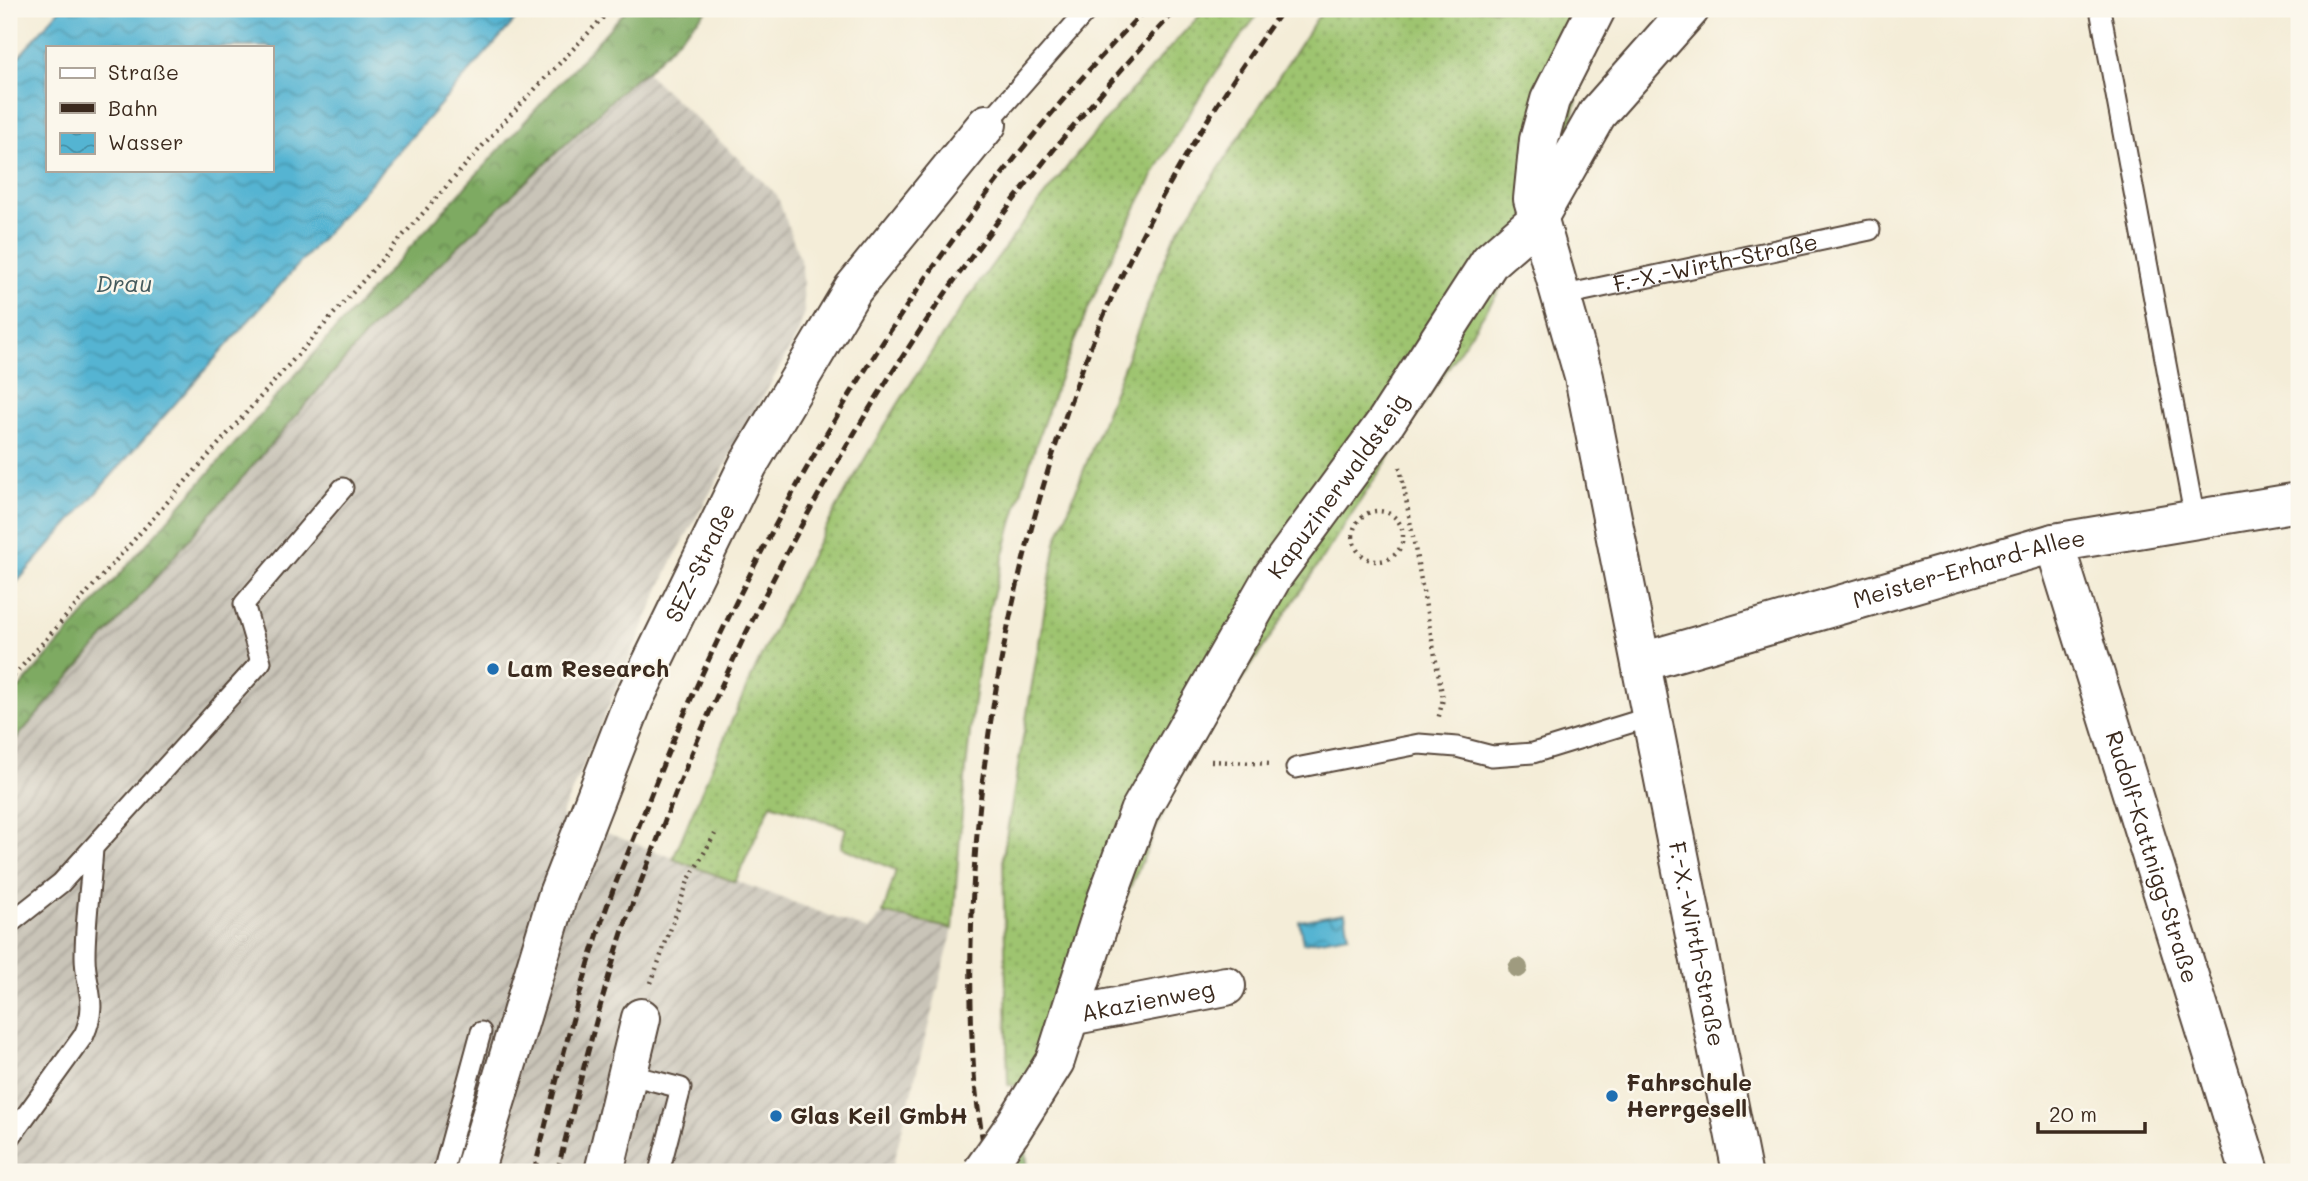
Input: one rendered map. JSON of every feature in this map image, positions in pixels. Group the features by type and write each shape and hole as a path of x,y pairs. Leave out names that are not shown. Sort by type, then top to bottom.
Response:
{"street":[{"name":"F.-X.-Wirth-Straße","path":"1596,9 1550,100 1539,141 1534,179 1537,220 1584,377 1742,1172"},
{"name":"Kapuzinerwaldsteig","path":"982,1172 1055,1061 1105,904 1139,812 1273,576 1386,422 1490,261 1537,220 1597,114 1690,9"},
{"name":"SEZ-Straße","path":"474,1172 558,894 634,699 748,465 852,289 987,124"},
{"name":"Meister-Erhard-Allee","path":"1642,662 2054,543 2299,502"},
{"name":"Rudolf-Kattnigg-Straße","path":"2054,543 2250,1172"},
{"name":"Akazienweg","path":"1070,1016 1226,986"},
{"path":"604,1172 642,1018"}],"lane":[{"path":"987,124 1087,9"},
{"path":"2100,9 2195,520"},
{"name":"F.-X.-Wirth-Straße","path":"1560,296 1870,230"},
{"path":"9,924 43,900 261,662 244,604 344,488"},
{"path":"1296,768 1419,744 1457,747 1492,756 1533,753 1653,716"},
{"path":"9,1139 84,1035 92,1017 92,994 85,957 93,848"},
{"path":"443,1172 481,1032"},
{"path":"627,1074 681,1087 659,1172"}],"path":[{"path":"9,681 500,126 611,9"},
{"path":"1386,422 1392,428 1443,699 1433,745"},
{"path":"1369,512 1387,512 1399,524 1402,532 1396,553 1381,561 1364,557 1353,541 1356,524 1369,512"},
{"path":"1402,532 1411,530"},
{"path":"1175,745 1202,760 1224,764 1264,762 1296,768"},
{"path":"642,1018 655,966 688,881 715,834"}],"shaded area":[{"name":"Lam Research","path":"646,72 777,195 802,265 804,313 798,334 670,565 561,816 868,930 883,913 953,929 891,1172 9,1172 9,747 372,328 635,78"}],"green space":[{"path":"627,9 708,9 646,72 635,78 372,328 9,747 9,700 335,330"},
{"path":"1206,9 1262,9 1219,68 1140,201 1073,345 1045,418 1021,491 985,629 968,747 953,929 883,913 896,870 841,847 846,828 771,804 735,882 673,859 777,622 835,511 880,434 928,358 1032,211 1088,141"},
{"path":"1323,9 1601,9 1594,26 1550,214 1183,769 1041,1087 1008,1085 1003,856 1056,542 1173,239"},
{"path":"1025,1138 1028,1172 1009,1172 1008,1167"}],"water":[{"name":"Drau","path":"60,9 525,9 9,591 9,68"},
{"path":"1345,913 1349,935 1303,943 1299,921"}],"railway":[{"path":"534,1172 573,1018 610,899 688,706 738,598 794,491 855,387 921,286 991,189 1066,96 1146,9"},
{"path":"557,1172 611,968 665,820 711,708 763,599 819,493 881,390 948,290 1020,193 1096,99 1177,9"},
{"path":"987,1172 974,1074 971,985 973,895 980,804 992,714 1030,535 1084,364 1124,272 1147,225 1198,135 1283,9"}],"place":[{"name":"Lam Research","path":"493,669"},
{"name":"Fahrschule Herrgesell","path":"1612,1096"},
{"name":"Glas Keil GmbH","path":"776,1116"}]}
